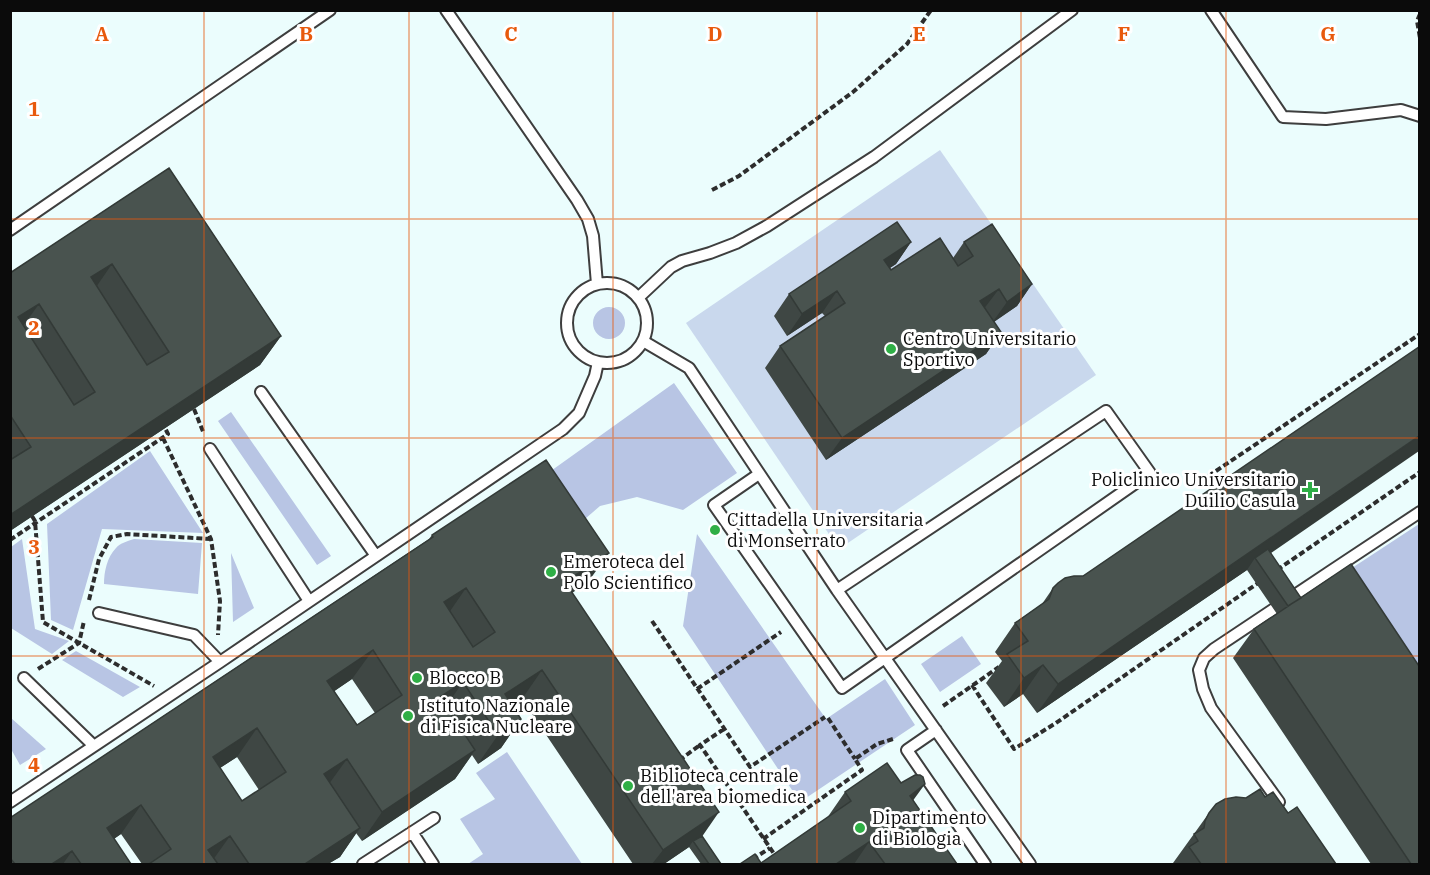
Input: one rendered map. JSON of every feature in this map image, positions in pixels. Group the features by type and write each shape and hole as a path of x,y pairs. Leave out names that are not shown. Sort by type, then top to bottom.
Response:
{"lane":[{"path":"10,230 330,10"},
{"path":"446,10 588,219 593,236 597,284"},
{"path":"638,298 671,267 682,261 736,243 767,226 874,157 1072,10"},
{"path":"1211,10 1283,117 1326,119 1401,110 1419,116"},
{"path":"610,283 623,286 638,298 647,315 647,329 643,341 635,352 624,359 598,362 576,348 569,336 567,324 569,311 575,299 585,290 597,284 610,283"},
{"path":"643,341 690,368 837,590 1028,864"},
{"path":"10,802 220,662 568,424 579,413 595,376 598,362"},
{"path":"261,392 376,556"},
{"path":"759,474 714,505 842,688 1150,473 1106,411 837,590"},
{"path":"210,449 309,601"},
{"path":"1288,815 1211,708 1203,689 1199,670 1204,658 1214,649 1419,512"},
{"path":"1334,569 1353,597"},
{"path":"99,613 194,634 220,662"},
{"path":"24,678 94,746"},
{"path":"936,730 907,750 985,864"},
{"path":"363,864 434,818"},
{"path":"412,832 433,864"}],"path":[{"path":"712,190 739,176 853,92 907,44 931,10"},
{"path":"1419,14 1419,38"},
{"path":"1201,480 1419,334"},
{"path":"194,409 210,449"},
{"path":"10,540 163,438 168,434 165,428"},
{"path":"163,438 211,539 220,601 217,641"},
{"path":"1272,574 1419,472"},
{"path":"32,516 35,521 43,622 158,688"},
{"path":"88,601 99,559 111,537 127,534 211,539"},
{"path":"972,685 1014,749 1056,723 1262,580"},
{"path":"24,678 79,643 86,611"},
{"path":"652,621 750,767 826,717 862,770 763,839"},
{"path":"698,689 796,622"},
{"path":"943,706 1004,664"},
{"path":"855,759 877,744 893,739 926,716"},
{"path":"674,750 681,759 724,729"},
{"path":"700,745 781,864"},
{"path":"745,864 770,848"}],"shaded area":[{"name":"Centro Universitario Sportivo","path":"940,150 1096,375 839,549 686,323"},
{"path":"609,307 620,312 625,323 620,334 609,339 598,334 593,323 598,312"},
{"path":"674,383 737,473 683,510 637,497 600,506 571,531 527,488"},
{"path":"231,412 331,556 317,565 218,421"},
{"path":"150,451 203,533 102,529 73,630 51,620 47,524"},
{"path":"1419,524 1419,673 1352,568"},
{"path":"697,534 826,719 885,679 915,725 800,802 683,626"},
{"path":"22,539 35,629 69,641 52,654 11,628 11,547"},
{"path":"134,539 202,543 198,594 104,584 110,556 124,542"},
{"path":"231,553 254,608 233,622"},
{"path":"962,636 981,664 940,692 921,664"},
{"path":"76,651 140,687 123,697 62,660"},
{"path":"11,718 46,749 20,765 11,749"},
{"path":"507,752 582,864 468,864 483,854 460,819 495,799 476,773"}],"building":[{"path":"169,168 281,336 10,515 10,460 31,447 10,415 10,273","holes":["112,264 169,352 147,365 91,277","39,304 95,392 74,405 18,317"]},
{"path":"897,222 911,242 884,260 891,270 940,238 958,266 973,256 964,242 992,224 1032,284 1007,302 999,289 980,301 1001,332 842,438 780,346 845,303 837,291 802,314 789,294"},
{"path":"1419,347 1419,436 1058,684 1043,665 1024,678 1007,654 1028,641 1015,623 1049,599 1053,588 1058,583 1065,578 1083,576"},
{"name":"Blocco B","path":"546,460 609,553 565,582 719,812 663,850 542,670 505,694 521,719 498,735 463,682 440,697 475,750 382,812 347,759 324,774 360,828 305,864 249,864 230,836 208,850 218,864 149,864 171,849 141,805 107,828 131,864 81,864 72,851 52,864 15,864 10,858 10,818 433,537 432,535","holes":["466,588 495,632 473,647 444,602","373,650 402,695 357,725 327,681","257,728 286,772 242,801 213,757"]},
{"path":"1268,549 1301,598 1288,606 1255,558"},
{"path":"1351,564 1419,666 1419,864 1411,864 1254,629"},
{"path":"887,763 901,783 915,775 923,777 925,784 910,796 957,864 885,864 869,842 836,864 740,864 755,854 761,863 851,801 845,792"},
{"path":"1260,789 1265,797 1273,792 1288,813 1297,807 1336,864 1201,864 1189,847 1198,841 1194,834 1204,828 1209,813 1216,804 1225,799 1246,798"},
{"path":"702,836 721,864 709,864 693,841"}],"place":[{"name":"Centro Universitario Sportivo","path":"891,349"},
{"name":"Policlinico Universitario Duilio Casula","path":"1310,490"},
{"name":"Cittadella Universitaria di Monserrato","path":"715,530"},
{"name":"Emeroteca del Polo Scientifico","path":"551,572"},
{"name":"Blocco B","path":"417,678"},
{"name":"Istituto Nazionale di Fisica Nucleare","path":"408,716"},
{"name":"Biblioteca centrale dell'area biomedica","path":"628,786"},
{"name":"Dipartimento di Biologia","path":"860,828"}]}
